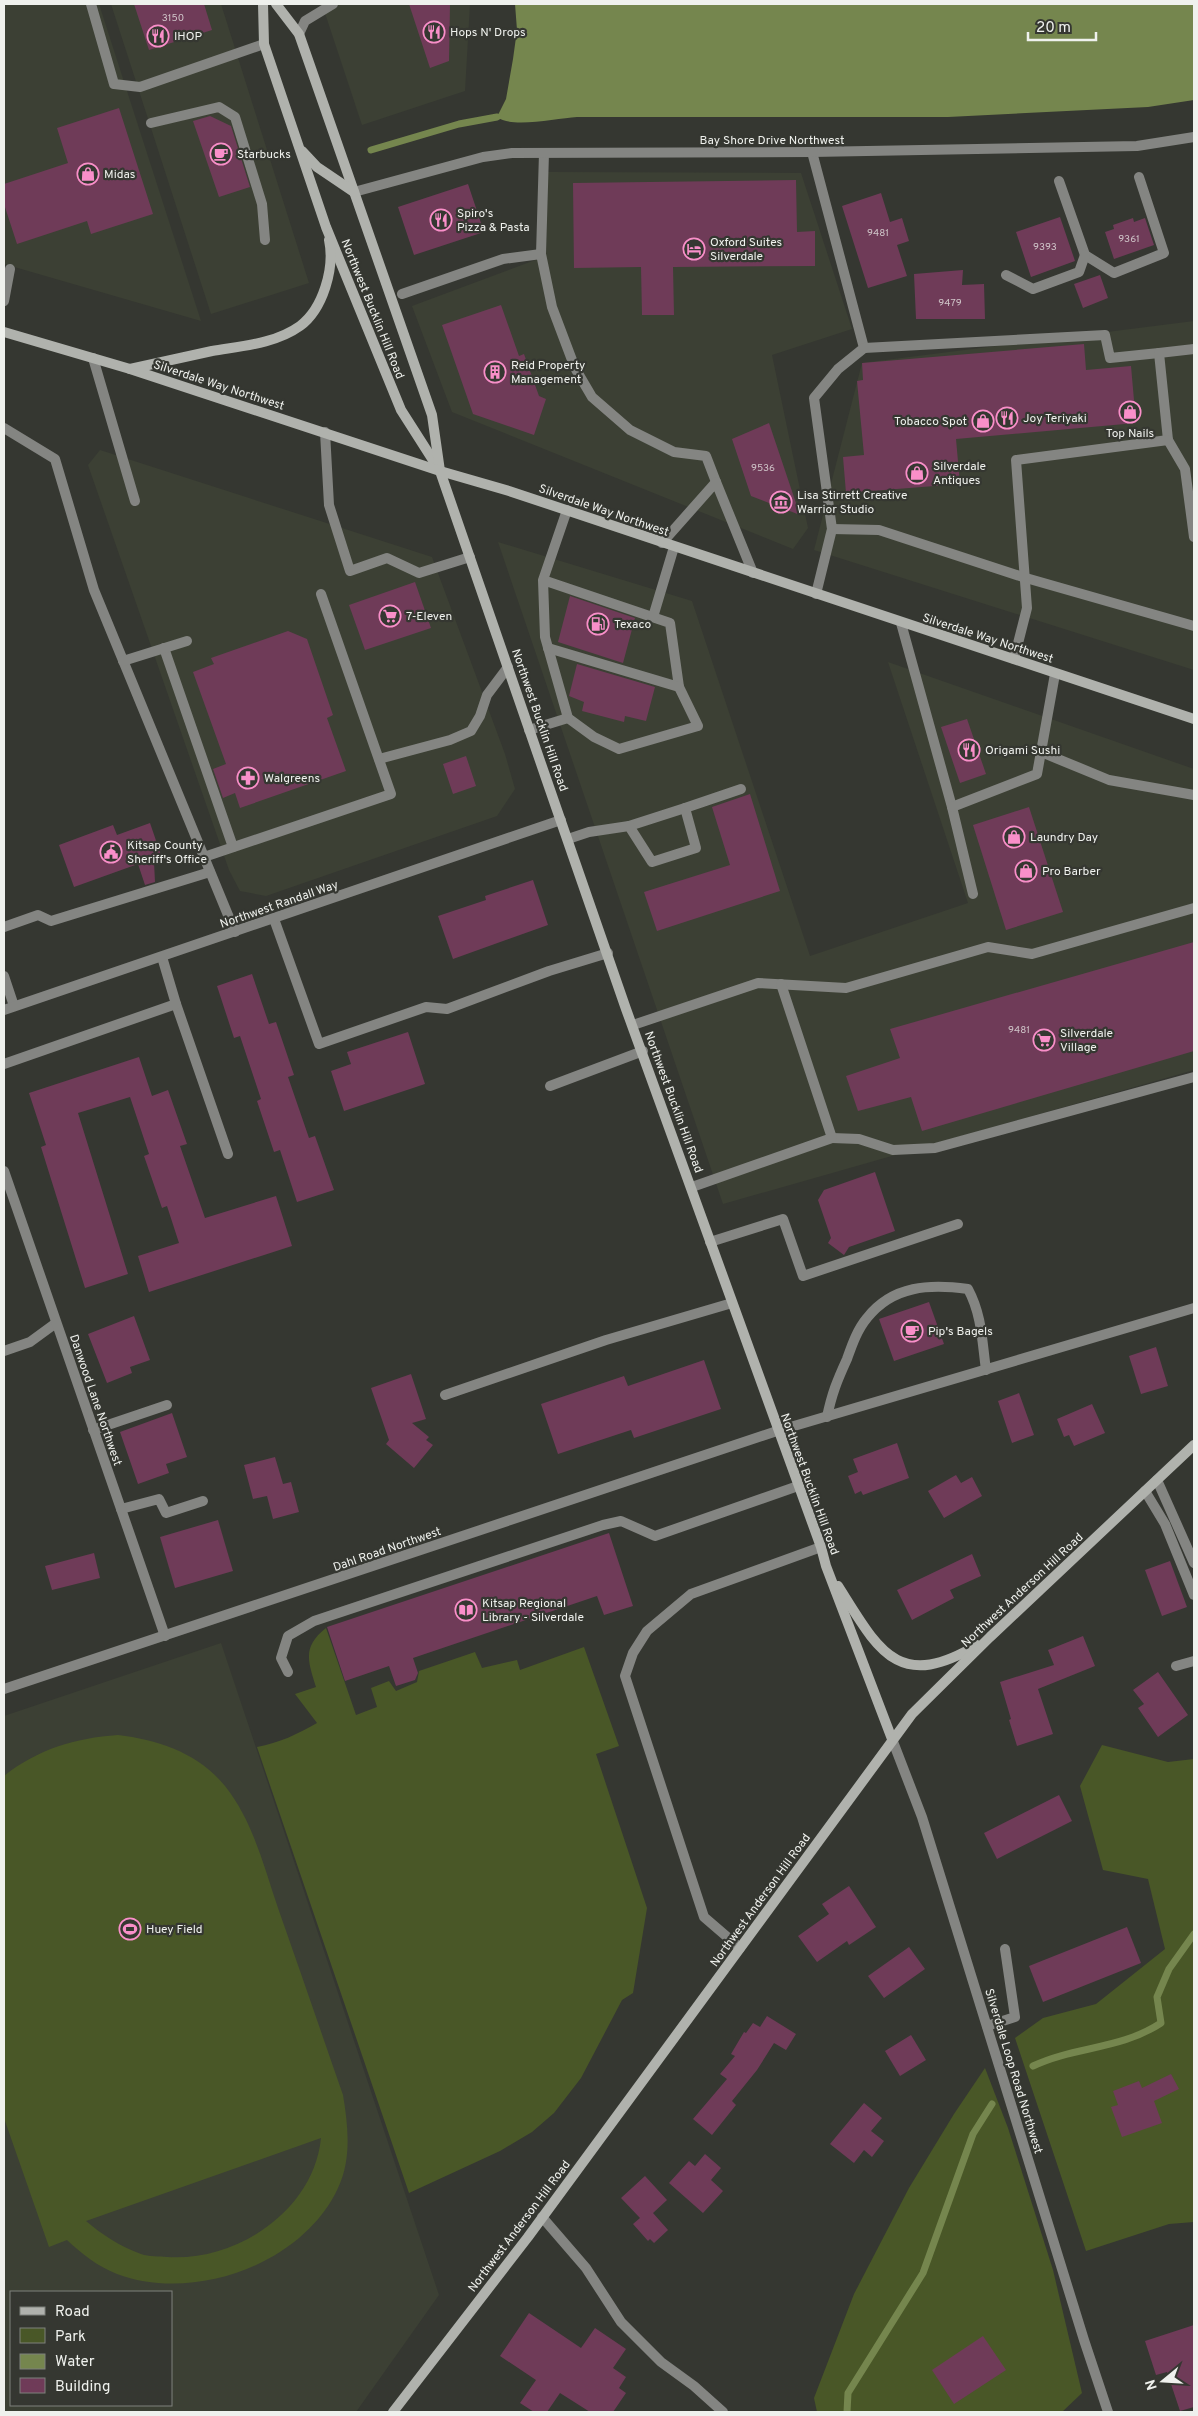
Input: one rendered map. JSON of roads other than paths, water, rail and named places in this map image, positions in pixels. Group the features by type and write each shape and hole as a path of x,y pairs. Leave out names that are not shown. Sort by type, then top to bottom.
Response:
{"main road":[{"name":"Northwest Bucklin Hill Road","path":"263,4 264,44 326,227 401,410 440,471"},
{"name":"Northwest Bucklin Hill Road","path":"276,4 300,34 432,415 440,471 529,730 710,1242 821,1547 826,1566 892,1739"},
{"name":"Northwest Bucklin Hill Road","path":"300,149 317,167 354,192"},
{"path":"130,369 272,339 299,326 316,308 328,273 330,246 326,227"},
{"name":"Silverdale Way Northwest","path":"4,332 130,369 440,471 566,510 1194,720"},
{"name":"Northwest Anderson Hill Road","path":"393,2412 542,2217 912,1714 990,1636 1194,1445"},
{"path":"826,1566 871,1636 882,1650 899,1662 916,1665 933,1663 969,1649 990,1636"}],"street":[{"path":"91,4 114,84 140,87 264,44"},
{"path":"300,34 305,21 327,4"},
{"path":"151,123 219,106 235,117 262,204 265,240"},
{"name":"Bay Shore Drive Northwest","path":"354,192 483,157 544,153 812,152 1144,146 1194,137"},
{"path":"812,152 864,348"},
{"path":"544,153 541,254 556,316 575,368 592,397 630,430 674,452 706,456 753,573"},
{"path":"1085,255 1114,274 1164,252 1139,177"},
{"path":"1006,275 1033,289 1080,272 1085,255 1058,181"},
{"path":"402,294 503,259 541,254"},
{"path":"4,300 10,269"},
{"path":"816,594 832,529 814,398 838,369 864,348 1105,335 1110,358 1194,349"},
{"path":"1159,353 1168,440 1185,469 1194,537"},
{"path":"93,358 135,501"},
{"path":"4,428 55,459 94,590 235,932"},
{"path":"325,432 329,506 350,571 387,558 419,573 470,557"},
{"path":"1014,659 1027,608 1016,460 1168,440"},
{"path":"662,543 716,482"},
{"path":"543,580 670,623 679,687 698,726 619,749 594,737 568,718 545,637 543,580 566,510"},
{"path":"832,529 879,530 1026,578 1194,626"},
{"path":"653,617 674,547"},
{"path":"204,857 391,794 321,594"},
{"path":"901,623 952,806 973,894"},
{"path":"123,661 187,641"},
{"path":"164,648 233,847"},
{"path":"548,648 679,687"},
{"path":"379,759 450,740 471,731 480,716 487,695 508,667"},
{"path":"952,806 1037,774 1055,674"},
{"path":"529,730 568,718"},
{"path":"1041,752 1108,780 1194,795"},
{"path":"568,839 589,832 629,826 741,790"},
{"path":"629,826 652,862 696,848 685,808"},
{"name":"Northwest Randall Way","path":"4,1010 561,820"},
{"path":"4,927 38,916 51,920 210,872"},
{"path":"633,1025 758,983 846,988 988,947 1032,954 1194,908"},
{"path":"274,919 319,1044 426,1007 447,1009 549,971 608,953"},
{"path":"162,957 176,1004 228,1154"},
{"path":"4,976 14,1006"},
{"path":"781,984 832,1138"},
{"path":"4,1064 176,1004"},
{"path":"550,1086 643,1051"},
{"path":"692,1187 832,1138 858,1140 893,1150 935,1148 1194,1077"},
{"name":"Danwood Lane Northwest","path":"4,1171 164,1636"},
{"path":"710,1242 784,1219 803,1276 958,1224"},
{"path":"827,1417 833,1388 855,1338 867,1317 889,1298 917,1287 940,1285 968,1289 975,1302 982,1324 986,1370"},
{"path":"445,1395 606,1340 732,1303"},
{"name":"Dahl Road Northwest","path":"4,1688 778,1431 1194,1308"},
{"path":"4,1351 30,1342 56,1323"},
{"path":"93,1430 167,1405"},
{"path":"1157,1480 1194,1563"},
{"path":"288,1672 282,1658 288,1636 314,1621 603,1525 621,1522 655,1536 798,1486"},
{"path":"1145,1491 1165,1524 1194,1595"},
{"path":"121,1509 159,1499 166,1513 202,1501"},
{"path":"740,1948 704,1917 625,1676 633,1653 647,1632 691,1594 821,1547"},
{"path":"1176,1666 1194,1661"},
{"name":"Silverdale Loop Road Northwest","path":"892,1739 922,1817 1108,2412"},
{"path":"987,2026 1015,2017 1005,1950"},
{"path":"542,2217 586,2268 621,2322 661,2362 694,2386 723,2412"}],"water":[{"path":"515,4 1194,4 1194,100 1148,107 948,117 577,117 524,123 513,122 497,117 506,99 513,59 517,30"}],"waterway":[{"path":"371,150 459,124 497,117"},
{"path":"1033,2066 1065,2055 1130,2038 1161,2023 1157,1997 1169,1969 1194,1934"},
{"path":"847,2412 848,2393 923,2273 973,2134 992,2104"}],"place":[{"name":"Hops N' Drops","path":"434,32"},
{"name":"IHOP","path":"158,36"},
{"name":"Starbucks","path":"221,154"},
{"name":"Midas","path":"88,174"},
{"name":"Spiro's Pizza & Pasta","path":"441,220"},
{"name":"Oxford Suites Silverdale","path":"694,249"},
{"name":"Reid Property Management","path":"495,372"},
{"name":"Top Nails","path":"1130,412"},
{"name":"Joy Teriyaki","path":"1007,418"},
{"name":"Tobacco Spot","path":"983,421"},
{"name":"Silverdale Antiques","path":"917,473"},
{"name":"Lisa Stirrett Creative Warrior Studio","path":"781,502"},
{"name":"7-Eleven","path":"390,616"},
{"name":"Texaco","path":"598,624"},
{"name":"Origami Sushi","path":"969,750"},
{"name":"Walgreens","path":"248,778"},
{"name":"Laundry Day","path":"1014,837"},
{"name":"Kitsap County Sheriff's Office","path":"111,852"},
{"name":"Pro Barber","path":"1026,871"},
{"name":"Silverdale Village","path":"1044,1040"},
{"name":"Pip's Bagels","path":"912,1331"},
{"name":"Kitsap Regional Library - Silverdale","path":"466,1610"},
{"name":"Huey Field","path":"130,1929"}]}
